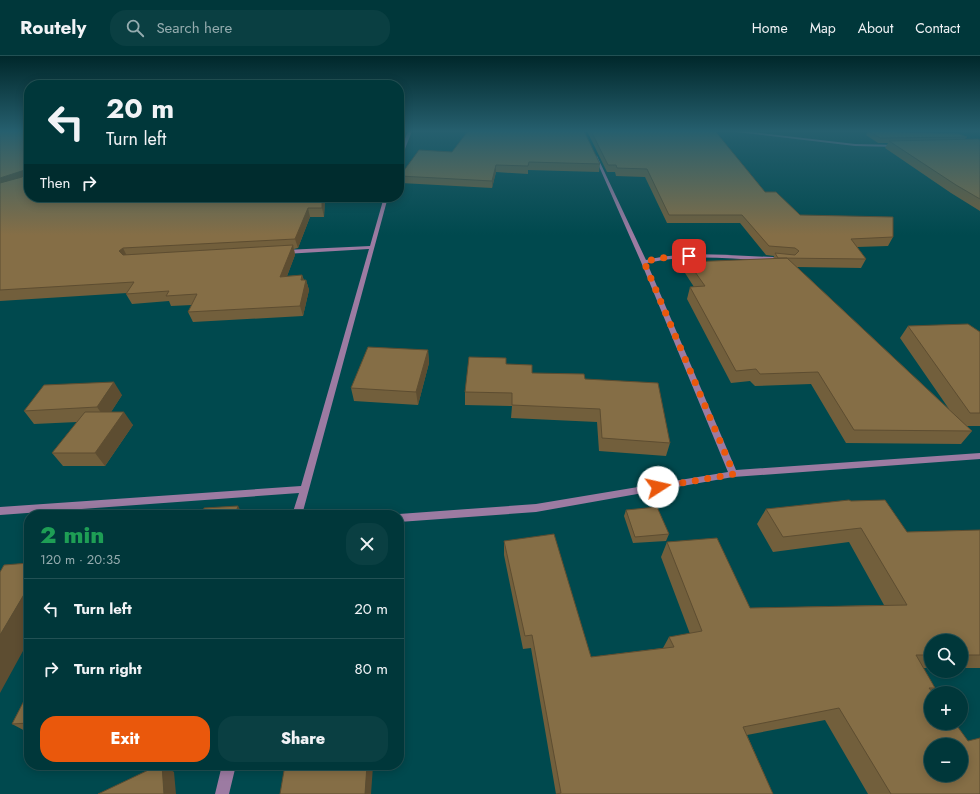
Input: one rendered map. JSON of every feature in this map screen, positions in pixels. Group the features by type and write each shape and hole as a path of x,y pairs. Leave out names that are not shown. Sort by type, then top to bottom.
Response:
{"street":[{"path":"600,165 644,262 734,474"},
{"path":"298,510 385,202"},
{"path":"278,252 372,247"},
{"path":"644,262 659,258 689,256 783,260"},
{"path":"404,518 536,508 734,474 980,456"},
{"path":"0,511 303,489"},
{"path":"222,794 228,770"}],"building":[{"path":"0,165 24,165 24,170 0,178"},
{"path":"408,165 496,165 492,181 404,176 404,171"},
{"path":"616,165 743,165 765,192 776,192 800,215 893,217 893,237 851,239 866,259 778,258 775,253 795,255 799,251 795,248 769,246 742,215 669,215 647,169 617,168"},
{"path":"926,165 980,165 980,199"},
{"path":"24,176 24,202 322,202 322,208 308,208 295,239 123,248 119,251 123,255 293,245 280,277 302,275 301,280 306,280 300,306 188,312 197,294 166,296 169,291 126,294 134,282 0,290 0,183"},
{"path":"787,258 972,431 854,430 818,372 760,374 756,369 736,371 690,287 705,286 688,262"},
{"path":"968,324 980,332 980,413 970,413 908,326"},
{"path":"368,347 428,350 416,392 351,388"},
{"path":"469,357 506,358 506,364 532,365 532,373 584,374 585,379 658,383 670,443 602,438 600,409 512,405 512,393 465,392"},
{"path":"114,382 97,407 24,411 44,385"},
{"path":"85,412 124,412 95,453 52,453"},
{"path":"849,500 885,500 907,532 980,530 980,655 968,655 968,634 924,634 924,655 916,655 924,669 924,678 929,678 934,686 924,686 924,730 960,730 966,738 924,738 924,782 968,782 968,741 980,738 980,794 891,794 839,708 743,727 773,794 556,794 561,793 532,635 525,636 504,541 554,534 591,657 674,647 669,637 702,631 667,542 717,538 750,608 907,605 861,528 783,537 766,509"},
{"path":"238,506 237,510 203,510 204,508"},
{"path":"657,507 669,534 635,537 626,510"},
{"path":"24,563 24,594 0,635 0,572 4,565"},
{"path":"24,701 24,723 12,724"},
{"path":"148,770 162,770 164,794 98,794"},
{"path":"284,770 367,770 365,794 280,794"}],"route":[{"path":"658,487 734,474 644,262 659,258 689,256"}]}
